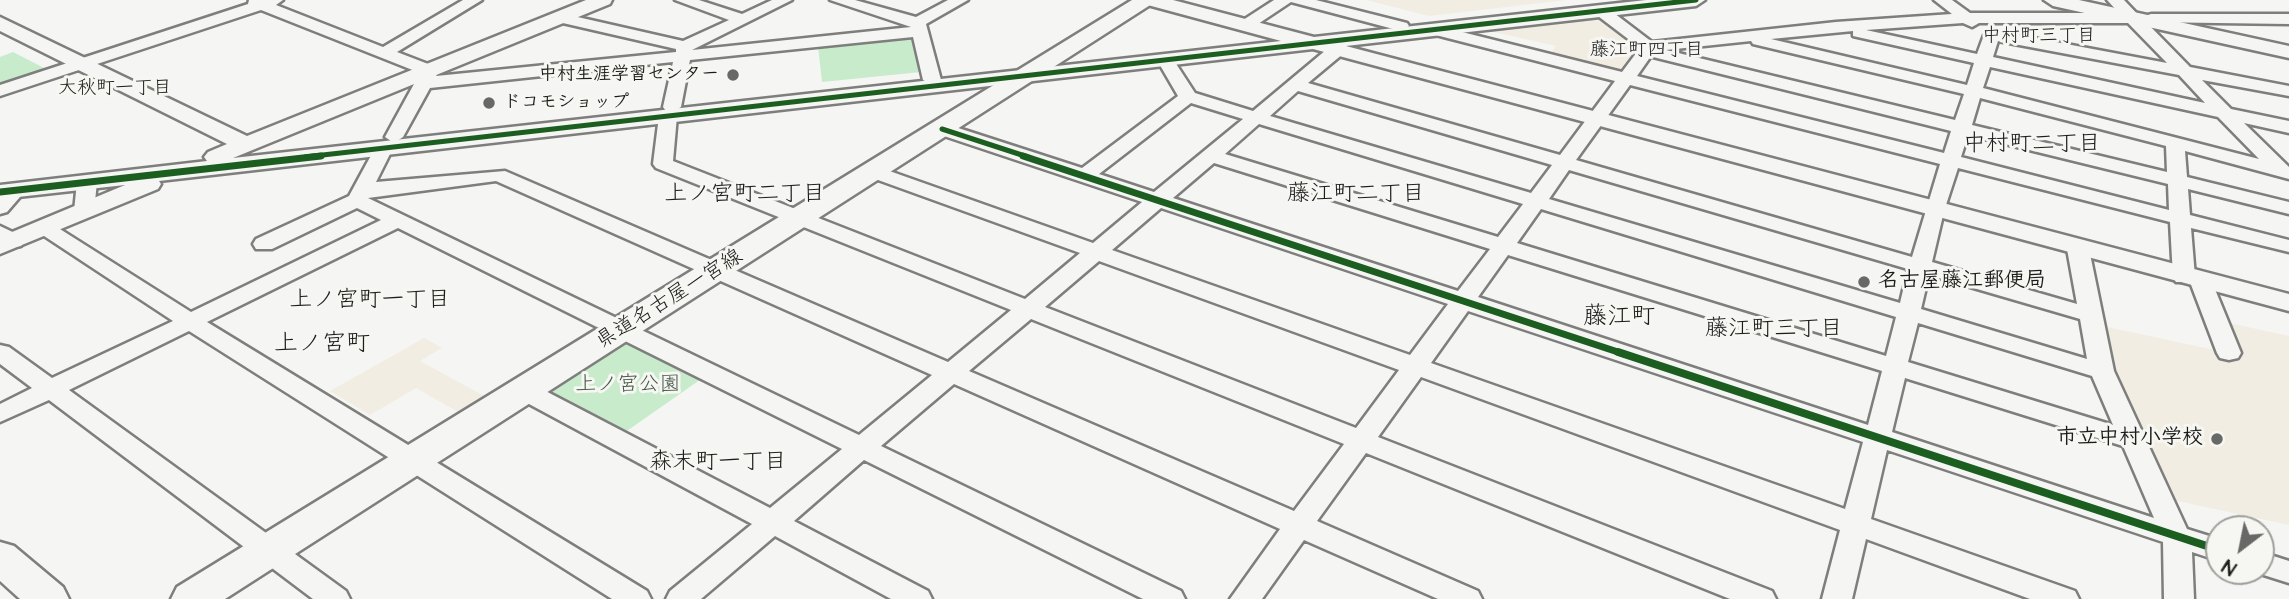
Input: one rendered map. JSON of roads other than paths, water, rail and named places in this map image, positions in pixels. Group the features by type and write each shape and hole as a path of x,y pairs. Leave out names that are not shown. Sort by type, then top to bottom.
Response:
{"main road":[{"name":"県道名古屋一宮線","path":"192,599 1149,0"},
{"path":"0,557 48,599"}],"street":[{"path":"384,53 474,0"},
{"path":"4,240 45,228 247,145 426,77 603,0"},
{"path":"683,0 743,19"},
{"path":"560,18 684,51 784,0"},
{"path":"838,0 919,27"},
{"path":"0,91 261,2 384,53 426,77 919,27 960,0"},
{"path":"1149,0 1934,211 2289,303"},
{"path":"1246,25 1285,0"},
{"path":"1297,0 1401,26"},
{"path":"670,111 1038,69 1316,44 1401,26 1632,0"},
{"path":"4,193 389,143 1038,69 1165,60 1696,0"},
{"path":"1942,0 1992,35 2289,90"},
{"path":"2053,0 2140,15 2289,52"},
{"path":"2115,0 2140,15 2205,74 2250,119 2287,171"},
{"path":"1601,10 1648,49 2289,208"},
{"path":"2140,15 2182,69 2287,171"},
{"path":"1245,599 1648,49 1836,27 1967,18 2140,15 2289,19"},
{"path":"0,23 247,145"},
{"path":"919,27 932,80"},
{"path":"1836,27 2289,127"},
{"path":"1434,30 2289,246"},
{"path":"1837,599 1906,312 1949,160 1992,35"},
{"path":"1743,37 1973,91 2287,171"},
{"path":"681,599 1296,85 1316,44"},
{"path":"684,51 670,111 663,164 1761,599"},
{"path":"1165,60 1188,97 2102,371"},
{"path":"360,195 426,77"},
{"path":"1296,85 2090,315"},
{"path":"1084,176 1188,97"},
{"path":"942,129 2205,546"},
{"path":"4,193 215,158 389,143"},
{"path":"2175,144 2180,219 2193,279 2229,353"},
{"path":"1210,156 2133,440"},
{"path":"874,172 2064,599"},
{"path":"264,244 360,195 498,174 1467,599"},
{"path":"85,211 87,182"},
{"path":"360,195 398,220 1170,599"},
{"path":"0,414 398,220"},
{"path":"45,228 189,321 636,599"},
{"path":"2078,249 2102,371 2178,537 2179,599"},
{"path":"0,352 335,599"},
{"path":"525,391 917,599"}],"place":[{"name":"中村生涯学習センター","path":"733,75"},
{"name":"ドコモショップ","path":"489,103"},
{"name":"名古屋藤江郵便局","path":"1864,282"},
{"name":"市立中村小学校","path":"2217,439"}],"district":[{"name":"中村町三丁目","path":"2039,37"},
{"name":"藤江町四丁目","path":"1647,51"},
{"name":"大秋町一丁目","path":"115,89"},
{"name":"中村町二丁目","path":"2032,145"},
{"name":"上ノ宮町二丁目","path":"745,195"},
{"name":"藤江町二丁目","path":"1356,195"},
{"name":"上ノ宮町一丁目","path":"370,301"},
{"name":"藤江町","path":"1619,318"},
{"name":"藤江町三丁目","path":"1774,330"},
{"name":"上ノ宮町","path":"322,345"},
{"name":"森末町一丁目","path":"718,463"}],"park label":[{"name":"上ノ宮公園","path":"628,386"}]}
